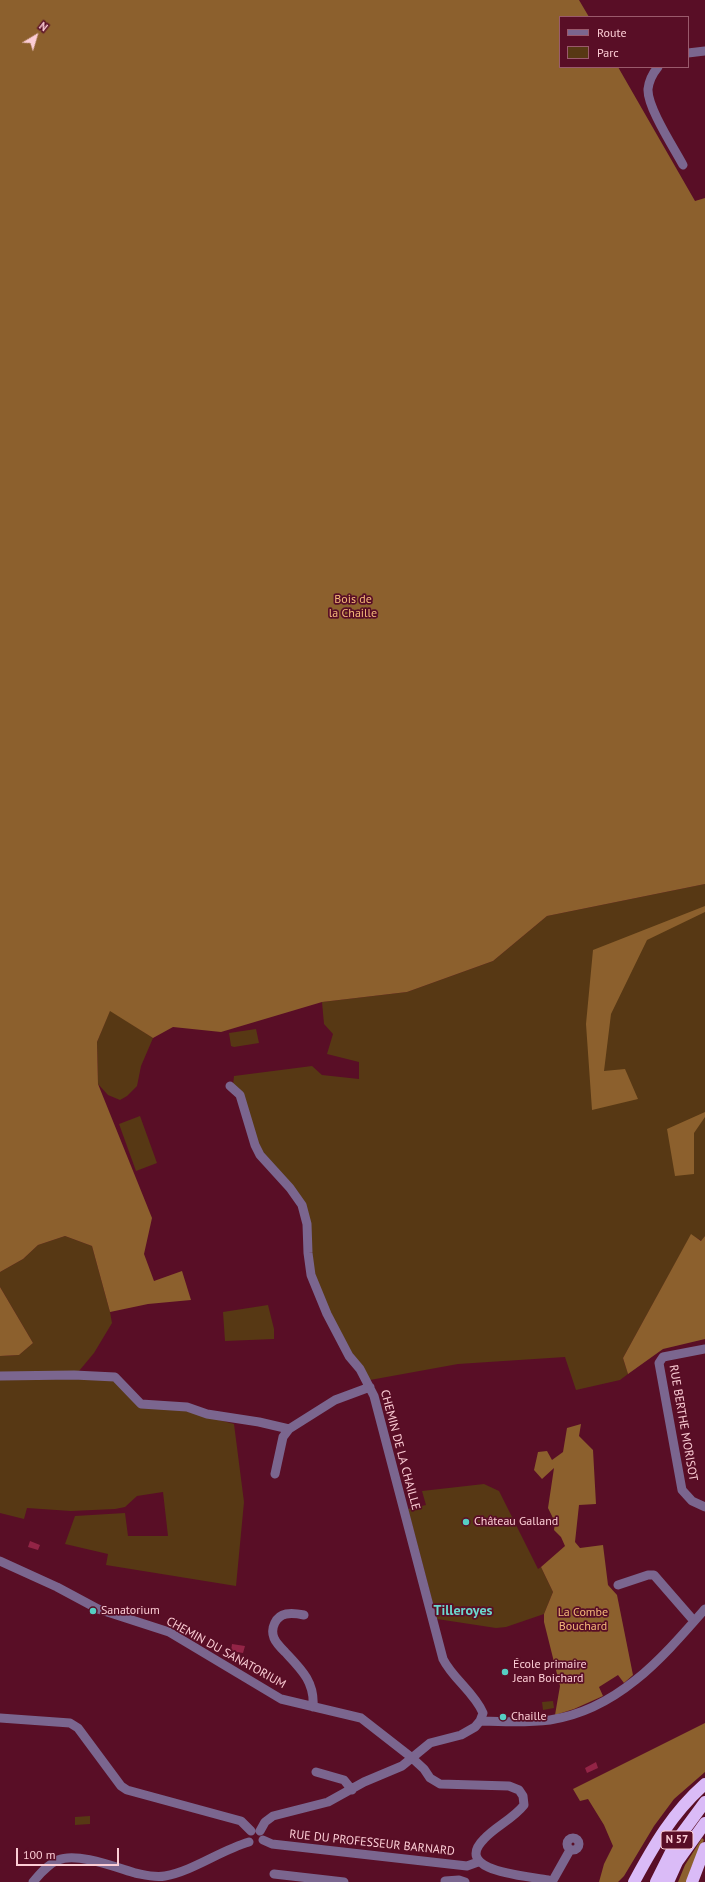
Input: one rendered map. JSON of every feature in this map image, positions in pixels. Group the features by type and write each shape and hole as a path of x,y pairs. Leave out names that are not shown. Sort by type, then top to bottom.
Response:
{"highway":[{"path":"634,1882 665,1828 682,1807 705,1784"},
{"name":"N 57","path":"656,1882 677,1840 705,1802"},
{"name":"N 57","path":"668,1882 677,1862 705,1823"},
{"path":"692,1882 705,1848"}],"street":[{"path":"689,53 705,51"},
{"path":"657,68 652,74 648,90 655,113 683,165"},
{"name":"CHEMIN DE LA CHAILLE","path":"230,1086 240,1095 255,1145 260,1155 290,1188 302,1205 307,1224 308,1253 312,1275 327,1314 349,1356 360,1369 370,1387 382,1423 443,1659 447,1668 480,1706 483,1713 480,1721"},
{"name":"RUE BERTHE MORISOT","path":"705,1349 663,1357 659,1363 682,1490 692,1501 705,1507"},
{"path":"0,1376 74,1375 115,1377 141,1404 187,1407 207,1414 289,1429"},
{"path":"275,1474 283,1437 289,1429 335,1400 370,1387"},
{"name":"CHEMIN DU SANATORIUM","path":"0,1561 57,1587 98,1609 169,1632 274,1696 361,1718 411,1757 430,1778 440,1784 509,1786 519,1790 523,1796 524,1805 520,1810 484,1839 478,1847 476,1857 478,1862"},
{"path":"618,1585 648,1575 654,1575 694,1621"},
{"path":"33,1882 45,1868 56,1861 72,1858 147,1876 165,1876 197,1864 233,1847 249,1842 253,1845 258,1845 258,1834 265,1822 273,1816 328,1802 364,1782 402,1766 411,1757 430,1743 462,1735 475,1727 480,1721 520,1722 551,1720 590,1708 619,1692 638,1679 705,1608"},
{"path":"304,1615 292,1613 282,1615 276,1622 272,1632 274,1640 301,1670 310,1684 313,1691 313,1707"},
{"path":"0,1718 70,1723 78,1728 121,1786 127,1790 241,1821 258,1834"},
{"path":"316,1772 344,1780 352,1790"},
{"path":"249,1842 248,1835 258,1834"},
{"name":"RUE DU PROFESSEUR BARNARD","path":"258,1834 272,1844 467,1866 478,1862"},
{"path":"478,1862 492,1869 552,1882 570,1850"},
{"path":"274,1874 344,1882"},
{"path":"445,1880 459,1880 465,1882"}],"green space":[{"name":"Bois de la Chaille","path":"0,0 579,0 588,16 559,16 559,68 619,68 695,201 705,198 705,884 547,916 493,961 407,992 322,1002 221,1032 173,1027 153,1038 110,1011 97,1042 98,1084 152,1218 144,1254 154,1281 182,1271 191,1300 148,1304 110,1312 92,1246 65,1236 38,1245 23,1259 0,1272"},
{"path":"705,884 705,1236 702,1241 691,1235 623,1358 628,1374 620,1380 576,1390 565,1357 458,1364 370,1380 352,1353 333,1318 314,1274 307,1215 266,1160 233,1085 234,1076 312,1066 322,1075 359,1079 359,1062 327,1054 333,1034 324,1024 322,1002 407,992 493,961 547,916"},
{"path":"705,906 705,912 647,940 611,1014 604,1071 625,1069 638,1099 592,1110 586,1024 593,950"},
{"path":"110,1010 153,1038 141,1066 137,1086 127,1096 120,1100 108,1095 98,1084 97,1042"},
{"path":"256,1029 259,1043 234,1047 231,1046 229,1033"},
{"path":"705,1112 705,1117 694,1133 694,1174 675,1176 667,1129"},
{"path":"140,1116 157,1163 136,1171 119,1124"},
{"path":"691,1234 701,1241 705,1236 705,1339 663,1349 628,1374 623,1358"},
{"path":"65,1236 92,1246 112,1323 94,1353 74,1377 115,1380 137,1405 186,1411 234,1424 244,1502 236,1586 106,1565 108,1554 65,1544 75,1516 125,1513 128,1536 168,1536 163,1492 137,1496 125,1507 115,1509 71,1511 27,1508 24,1519 0,1513 0,1356 19,1355 33,1343 0,1287 0,1272 23,1259 38,1245"},
{"path":"0,1287 33,1343 19,1355 0,1356"},
{"path":"268,1305 274,1329 274,1339 225,1341 223,1312"},
{"name":"La Combe Bouchard","path":"581,1424 579,1436 593,1450 596,1504 579,1505 575,1542 580,1548 603,1545 608,1585 617,1595 633,1675 624,1683 618,1675 599,1687 603,1696 574,1709 555,1715 560,1686 544,1622 544,1614 553,1592 541,1567 565,1546 561,1537 554,1530 555,1522 548,1508 554,1468 542,1479 534,1470 538,1452 547,1451 552,1460 563,1452 567,1428"},
{"path":"484,1484 499,1491 538,1569 541,1567 553,1592 544,1614 506,1627 496,1628 437,1619 408,1509 426,1505 422,1491"},
{"path":"553,1701 554,1708 543,1710 542,1702"},
{"path":"705,1723 705,1772 674,1799 654,1826 624,1876 618,1882 599,1882 604,1864 613,1846 604,1825 588,1799 580,1801 573,1789"},
{"path":"90,1816 90,1824 75,1825 75,1817"},
{"path":"702,1838 704,1840 691,1868 688,1882 678,1882 685,1865"}],"shaded area":[{"path":"30,1541 40,1545 38,1550 28,1547"},
{"path":"232,1644 245,1646 243,1653 231,1651"},
{"path":"596,1762 598,1768 587,1773 585,1768"}],"place":[{"name":"Château Galland","path":"466,1522"},
{"name":"Sanatorium","path":"93,1611"},
{"name":"École primaire Jean Boichard","path":"505,1672"},
{"name":"Chaille","path":"503,1717"}],"district":[{"name":"Tilleroyes","path":"463,1611"}]}
